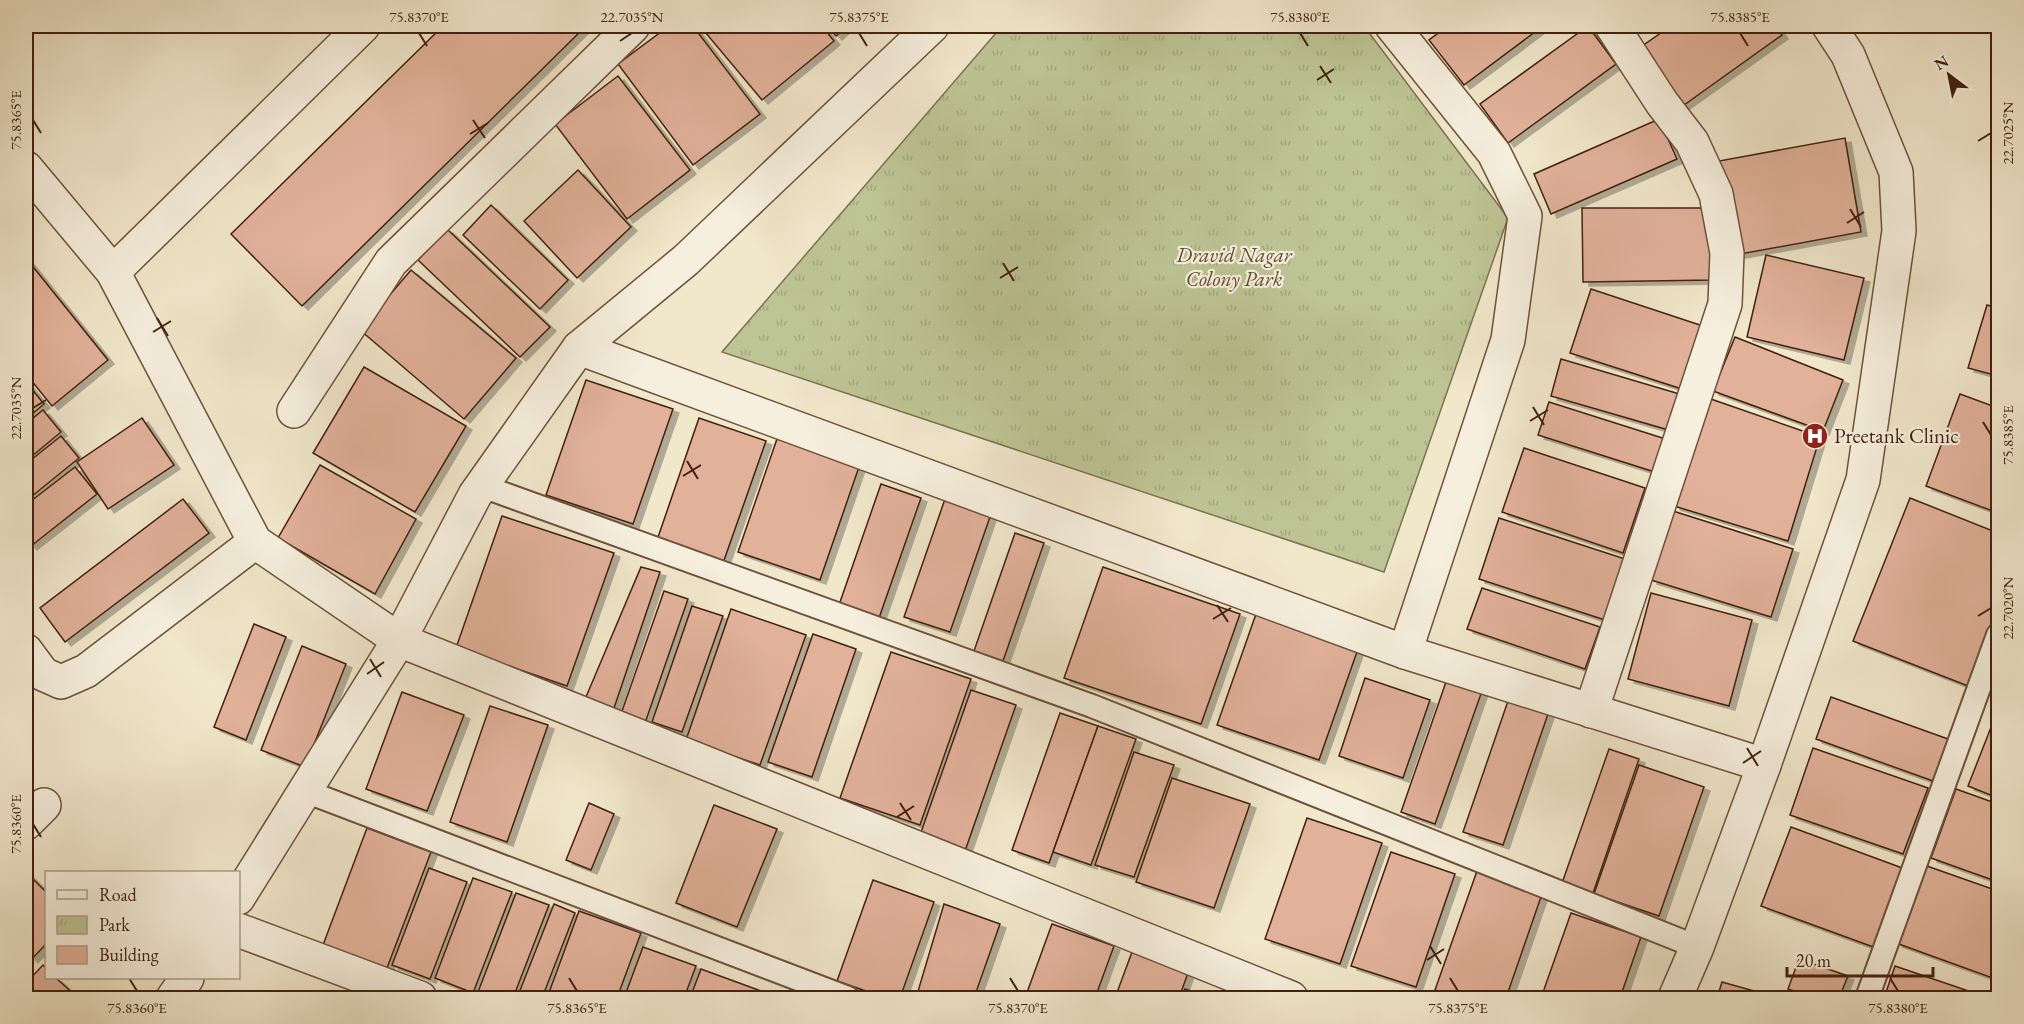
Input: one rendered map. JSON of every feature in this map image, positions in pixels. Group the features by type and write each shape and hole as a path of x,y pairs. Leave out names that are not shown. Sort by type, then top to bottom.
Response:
{"street":[{"path":"113,272 363,26"},
{"path":"294,411 392,262 633,26"},
{"path":"240,895 399,640 482,486 579,348 686,260 932,26"},
{"path":"1392,26 1494,153 1525,216 1508,340 1406,652"},
{"path":"1591,711 1725,304 1727,264 1716,194 1692,142 1662,103 1612,26"},
{"path":"1675,999 1697,947 1764,765 1863,480 1899,231 1896,172 1848,55 1829,26"},
{"path":"26,168 113,272 255,542 399,640 1290,998"},
{"path":"579,348 1406,652 1764,765"},
{"path":"26,651 43,674 61,682 86,671 255,542"},
{"path":"240,931 420,999"},
{"path":"173,999 186,979"}],"lane":[{"path":"482,486 1092,706 1697,947"},
{"path":"1867,999 1998,635"},
{"path":"305,791 848,999"}],"green space":[{"name":"Dravid Nagar Colony Park","path":"1002,26 1364,26 1508,218 1384,572 722,352"}],"building":[{"path":"443,26 586,26 302,306 231,234"},
{"path":"669,26 693,26 760,114 693,165 618,64"},
{"path":"700,26 822,26 834,41 762,100"},
{"path":"827,26 847,26 836,36"},
{"path":"1448,26 1543,26 1464,85 1429,40"},
{"path":"1588,26 1616,64 1508,143 1480,104"},
{"path":"1671,26 1776,26 1782,35 1677,110 1635,51"},
{"path":"618,76 690,170 627,219 555,124"},
{"path":"1659,119 1677,159 1551,214 1534,174"},
{"path":"1845,138 1861,232 1735,255 1719,161"},
{"path":"578,170 631,227 577,278 524,221"},
{"path":"491,205 568,280 540,309 463,235"},
{"path":"1582,208 1713,208 1713,280 1583,282"},
{"path":"447,229 550,327 520,357 418,260"},
{"path":"1766,255 1864,278 1844,360 1747,337"},
{"path":"26,258 108,360 52,406 26,374"},
{"path":"411,270 516,358 464,419 360,330"},
{"path":"1591,289 1706,327 1685,390 1570,353"},
{"path":"1987,305 1998,308 1998,376 1968,368"},
{"path":"1735,337 1843,380 1823,431 1713,391"},
{"path":"1561,359 1683,395 1672,431 1551,396"},
{"path":"364,367 466,426 415,512 313,453"},
{"path":"586,380 673,409 633,524 546,495"},
{"path":"26,382 44,404 26,419"},
{"path":"1960,394 1998,408 1998,513 1926,486"},
{"path":"1708,398 1820,437 1788,541 1674,506"},
{"path":"1549,402 1672,441 1661,474 1538,435"},
{"path":"43,410 61,432 26,461 26,424"},
{"path":"142,418 174,465 108,509 77,462"},
{"path":"699,418 766,441 722,566 656,543"},
{"path":"61,436 79,458 26,501 26,464"},
{"path":"778,436 860,464 820,580 738,552"},
{"path":"1524,448 1645,488 1623,553 1502,512"},
{"path":"320,465 416,519 375,594 278,538"},
{"path":"75,467 97,494 31,546 26,539 26,505"},
{"path":"881,484 921,498 879,618 839,605"},
{"path":"1910,498 1998,533 1998,609 1968,686 1853,641"},
{"path":"183,499 209,533 65,642 40,608"},
{"path":"945,499 991,514 950,632 904,617"},
{"path":"1673,511 1793,549 1771,617 1651,580"},
{"path":"502,516 614,553 567,686 456,648"},
{"path":"1499,518 1625,559 1605,620 1479,579"},
{"path":"1015,533 1044,543 1003,661 974,651"},
{"path":"641,567 660,572 612,714 583,704"},
{"path":"1103,567 1240,614 1201,724 1064,678"},
{"path":"1482,588 1600,627 1585,669 1467,629"},
{"path":"664,591 688,599 645,723 621,714"},
{"path":"1651,593 1752,620 1729,706 1628,679"},
{"path":"692,606 723,616 682,732 652,722"},
{"path":"731,609 806,635 760,765 686,740"},
{"path":"1256,614 1358,649 1319,760 1217,725"},
{"path":"254,624 286,637 246,740 214,727"},
{"path":"813,634 856,649 812,777 768,762"},
{"path":"302,646 346,664 305,767 261,750"},
{"path":"891,652 971,679 920,825 840,798"},
{"path":"1365,678 1430,700 1403,778 1339,756"},
{"path":"1447,679 1482,691 1435,824 1401,812"},
{"path":"971,690 1016,705 965,851 920,835"},
{"path":"402,692 464,715 427,811 366,789"},
{"path":"1831,697 1948,739 1933,781 1816,739"},
{"path":"1508,701 1548,714 1503,845 1463,832"},
{"path":"490,706 548,725 507,842 450,822"},
{"path":"1060,713 1098,726 1049,863 1012,850"},
{"path":"1998,713 1998,798 1968,786"},
{"path":"1098,726 1136,739 1091,865 1053,852"},
{"path":"1813,748 1928,788 1903,854 1790,815"},
{"path":"1609,749 1639,759 1592,896 1561,886"},
{"path":"1134,752 1174,765 1134,877 1095,865"},
{"path":"1639,765 1704,787 1659,916 1594,894"},
{"path":"1172,778 1250,804 1214,908 1136,882"},
{"path":"1956,789 1998,804 1998,882 1931,858"},
{"path":"589,803 614,814 591,870 566,860"},
{"path":"714,805 777,829 737,927 676,903"},
{"path":"1307,818 1382,843 1340,964 1265,939"},
{"path":"1791,827 1905,869 1876,948 1761,906"},
{"path":"367,828 431,852 387,968 323,945"},
{"path":"1391,852 1455,874 1416,987 1351,966"},
{"path":"1924,865 1998,891 1998,980 1896,943"},
{"path":"429,868 467,882 430,979 392,965"},
{"path":"1477,871 1542,894 1506,998 1458,998 1435,990"},
{"path":"26,872 45,891 45,945 32,959 26,952"},
{"path":"473,878 512,892 473,993 435,978"},
{"path":"873,880 934,902 900,998 886,998 837,981"},
{"path":"516,893 549,905 513,998 494,998 478,992"},
{"path":"554,904 575,913 542,998 517,998"},
{"path":"944,904 1000,924 974,998 916,998"},
{"path":"579,911 641,933 617,998 547,998"},
{"path":"1571,913 1641,937 1620,998 1541,998"},
{"path":"1052,924 1114,946 1095,998 1025,998"},
{"path":"643,947 696,966 684,998 624,998"},
{"path":"1132,952 1188,973 1179,998 1115,998"},
{"path":"1799,959 1848,976 1839,998 1813,998 1788,989"},
{"path":"43,965 45,979 57,979 78,998 26,998 26,983"},
{"path":"1895,966 1989,998 1884,998"},
{"path":"701,969 761,991 758,998 690,998"},
{"path":"1722,982 1779,998 1717,998"},
{"path":"1185,989 1213,998 1182,998"}],"place":[{"name":"Preetank Clinic","path":"1815,436"}]}
